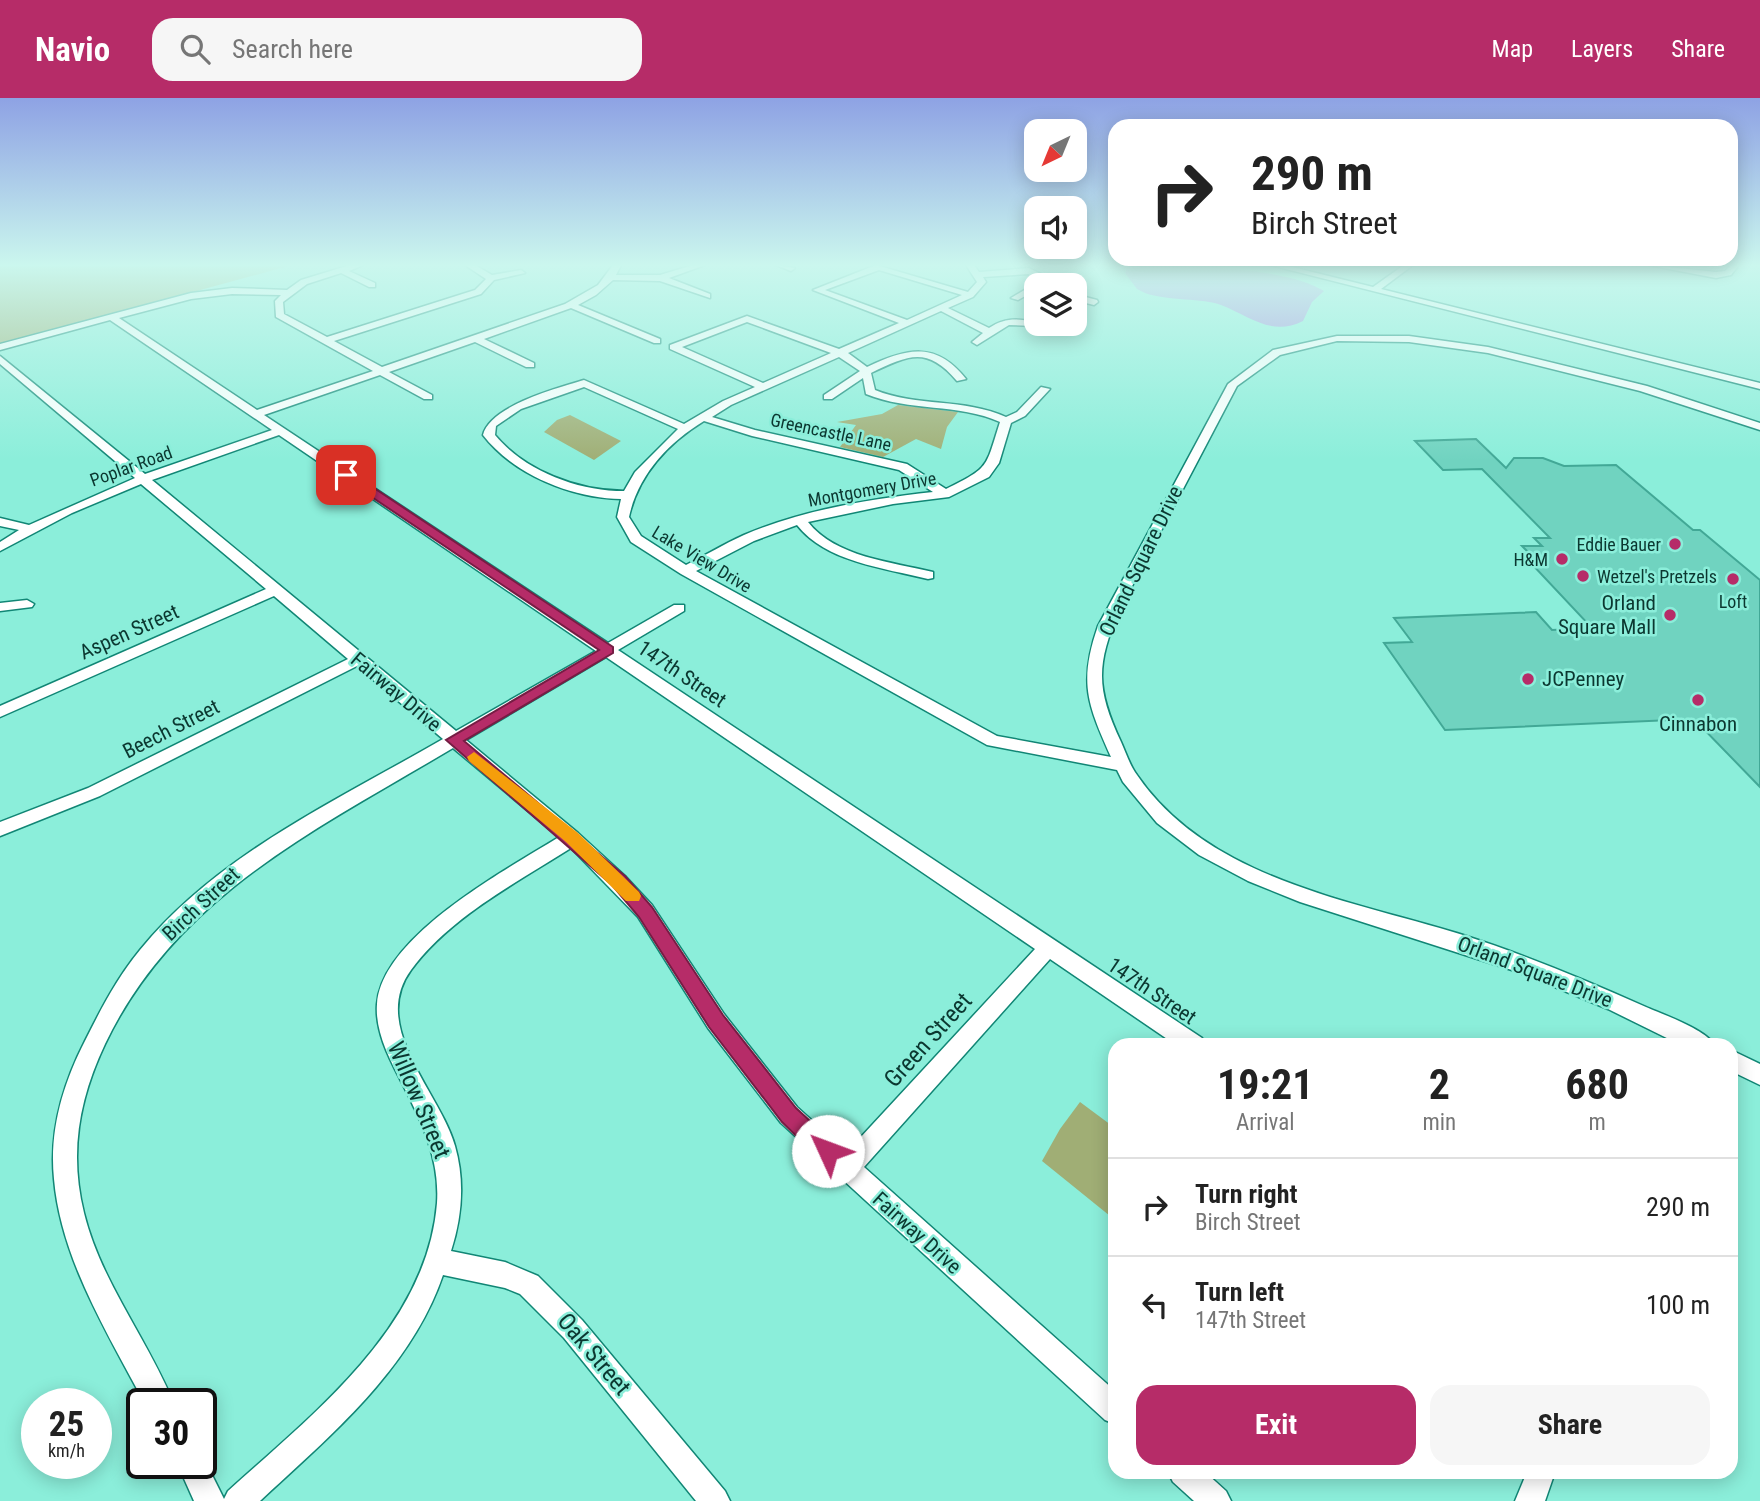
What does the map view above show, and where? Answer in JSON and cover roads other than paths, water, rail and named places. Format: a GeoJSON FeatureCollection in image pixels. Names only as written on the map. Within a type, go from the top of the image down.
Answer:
{"type":"FeatureCollection","features":[{"type":"Feature","properties":{"kind":"street"},"geometry":{"type":"LineString","coordinates":[[0,347],[61,330]]}},
{"type":"Feature","properties":{"kind":"street","name":"147th Street"},"geometry":{"type":"LineString","coordinates":[[131,330],[1184,1038]]}},
{"type":"Feature","properties":{"kind":"street"},"geometry":{"type":"LineString","coordinates":[[306,330],[428,397]]}},
{"type":"Feature","properties":{"kind":"street"},"geometry":{"type":"LineString","coordinates":[[325,341],[359,330]]}},
{"type":"Feature","properties":{"kind":"street"},"geometry":{"type":"LineString","coordinates":[[256,414],[500,330]]}},
{"type":"Feature","properties":{"kind":"street"},"geometry":{"type":"LineString","coordinates":[[632,330],[657,341]]}},
{"type":"Feature","properties":{"kind":"street"},"geometry":{"type":"LineString","coordinates":[[712,330],[674,346],[674,349],[764,387]]}},
{"type":"Feature","properties":{"kind":"street"},"geometry":{"type":"LineString","coordinates":[[780,330],[856,360],[867,371]]}},
{"type":"Feature","properties":{"kind":"street"},"geometry":{"type":"LineString","coordinates":[[685,428],[584,383],[505,413],[491,425],[489,435],[497,447],[563,485],[591,493],[628,495],[649,462],[685,428],[702,417],[891,330]]}},
{"type":"Feature","properties":{"kind":"street"},"geometry":{"type":"LineString","coordinates":[[977,342],[992,330]]}},
{"type":"Feature","properties":{"kind":"street"},"geometry":{"type":"LineString","coordinates":[[1537,330],[1760,386]]}},
{"type":"Feature","properties":{"kind":"street","name":"Orland Square Drive"},"geometry":{"type":"LineString","coordinates":[[1688,1038],[1578,986],[1464,944],[1297,895],[1258,879],[1188,837],[1161,816],[1121,765],[1092,678],[1102,636],[1122,588],[1234,384],[1249,370],[1275,354],[1303,345],[1356,338],[1406,338],[1468,346],[1602,377],[1760,427]]}},
{"type":"Feature","properties":{"kind":"street"},"geometry":{"type":"LineString","coordinates":[[476,339],[530,365]]}},
{"type":"Feature","properties":{"kind":"street","name":"Fairway Drive"},"geometry":{"type":"LineString","coordinates":[[0,359],[572,838],[618,881],[645,912],[716,1021],[789,1115],[1108,1404]]}},
{"type":"Feature","properties":{"kind":"street"},"geometry":{"type":"LineString","coordinates":[[961,379],[950,368],[894,362],[867,371],[828,397],[859,393],[888,401],[974,408],[992,412],[1006,421],[1021,414],[1045,389]]}},
{"type":"Feature","properties":{"kind":"street"},"geometry":{"type":"LineString","coordinates":[[859,393],[867,371]]}},
{"type":"Feature","properties":{"kind":"street","name":"Greencastle Lane"},"geometry":{"type":"LineString","coordinates":[[702,417],[752,433],[903,467],[946,494]]}},
{"type":"Feature","properties":{"kind":"street","name":"Montgomery Drive"},"geometry":{"type":"LineString","coordinates":[[686,571],[728,548],[800,520],[893,500],[946,494],[985,474],[993,463],[1006,421]]}},
{"type":"Feature","properties":{"kind":"street","name":"Poplar Road"},"geometry":{"type":"LineString","coordinates":[[0,547],[78,504],[281,431]]}},
{"type":"Feature","properties":{"kind":"street","name":"Lake View Drive"},"geometry":{"type":"LineString","coordinates":[[628,495],[623,517],[629,532],[645,547],[993,741],[1121,765]]}},
{"type":"Feature","properties":{"kind":"street"},"geometry":{"type":"LineString","coordinates":[[800,520],[814,538],[847,554],[928,575]]}},
{"type":"Feature","properties":{"kind":"street"},"geometry":{"type":"LineString","coordinates":[[0,522],[29,529]]}},
{"type":"Feature","properties":{"kind":"street","name":"Aspen Street"},"geometry":{"type":"LineString","coordinates":[[0,712],[276,590]]}},
{"type":"Feature","properties":{"kind":"street"},"geometry":{"type":"LineString","coordinates":[[0,607],[27,604]]}},
{"type":"Feature","properties":{"kind":"street","name":"Birch Street"},"geometry":{"type":"LineString","coordinates":[[152,1388],[89,1268],[67,1188],[64,1147],[68,1114],[92,1046],[109,1012],[140,966],[172,928],[218,885],[268,848],[679,608]]}},
{"type":"Feature","properties":{"kind":"street","name":"Beech Street"},"geometry":{"type":"LineString","coordinates":[[0,829],[94,792],[358,660]]}},
{"type":"Feature","properties":{"kind":"street","name":"Willow Street"},"geometry":{"type":"LineString","coordinates":[[238,1501],[354,1393],[383,1360],[404,1332],[437,1261],[447,1223],[448,1168],[443,1143],[388,1023],[389,990],[398,970],[424,939],[572,838]]}},
{"type":"Feature","properties":{"kind":"street","name":"Green Street"},"geometry":{"type":"LineString","coordinates":[[847,1169],[1049,947]]}},
{"type":"Feature","properties":{"kind":"street"},"geometry":{"type":"LineString","coordinates":[[1738,1064],[1760,1075]]}},
{"type":"Feature","properties":{"kind":"street","name":"Oak Street"},"geometry":{"type":"LineString","coordinates":[[437,1261],[505,1275],[529,1285],[540,1294],[573,1329],[715,1501]]}},
{"type":"Feature","properties":{"kind":"street"},"geometry":{"type":"LineString","coordinates":[[199,1479],[210,1501]]}},
{"type":"Feature","properties":{"kind":"street"},"geometry":{"type":"LineString","coordinates":[[1191,1479],[1216,1501]]}},
{"type":"Feature","properties":{"kind":"street"},"geometry":{"type":"LineString","coordinates":[[1530,1501],[1538,1479]]}},
{"type":"Feature","properties":{"kind":"place","name":"Eddie Bauer"},"geometry":{"type":"Point","coordinates":[1675,544]}},
{"type":"Feature","properties":{"kind":"place","name":"H&M"},"geometry":{"type":"Point","coordinates":[1562,559]}},
{"type":"Feature","properties":{"kind":"place","name":"Wetzel's Pretzels"},"geometry":{"type":"Point","coordinates":[1583,576]}},
{"type":"Feature","properties":{"kind":"place","name":"Loft"},"geometry":{"type":"Point","coordinates":[1733,579]}},
{"type":"Feature","properties":{"kind":"place","name":"Orland Square Mall"},"geometry":{"type":"Point","coordinates":[1670,615]}},
{"type":"Feature","properties":{"kind":"place","name":"JCPenney"},"geometry":{"type":"Point","coordinates":[1528,679]}},
{"type":"Feature","properties":{"kind":"place","name":"Cinnabon"},"geometry":{"type":"Point","coordinates":[1698,700]}}]}
